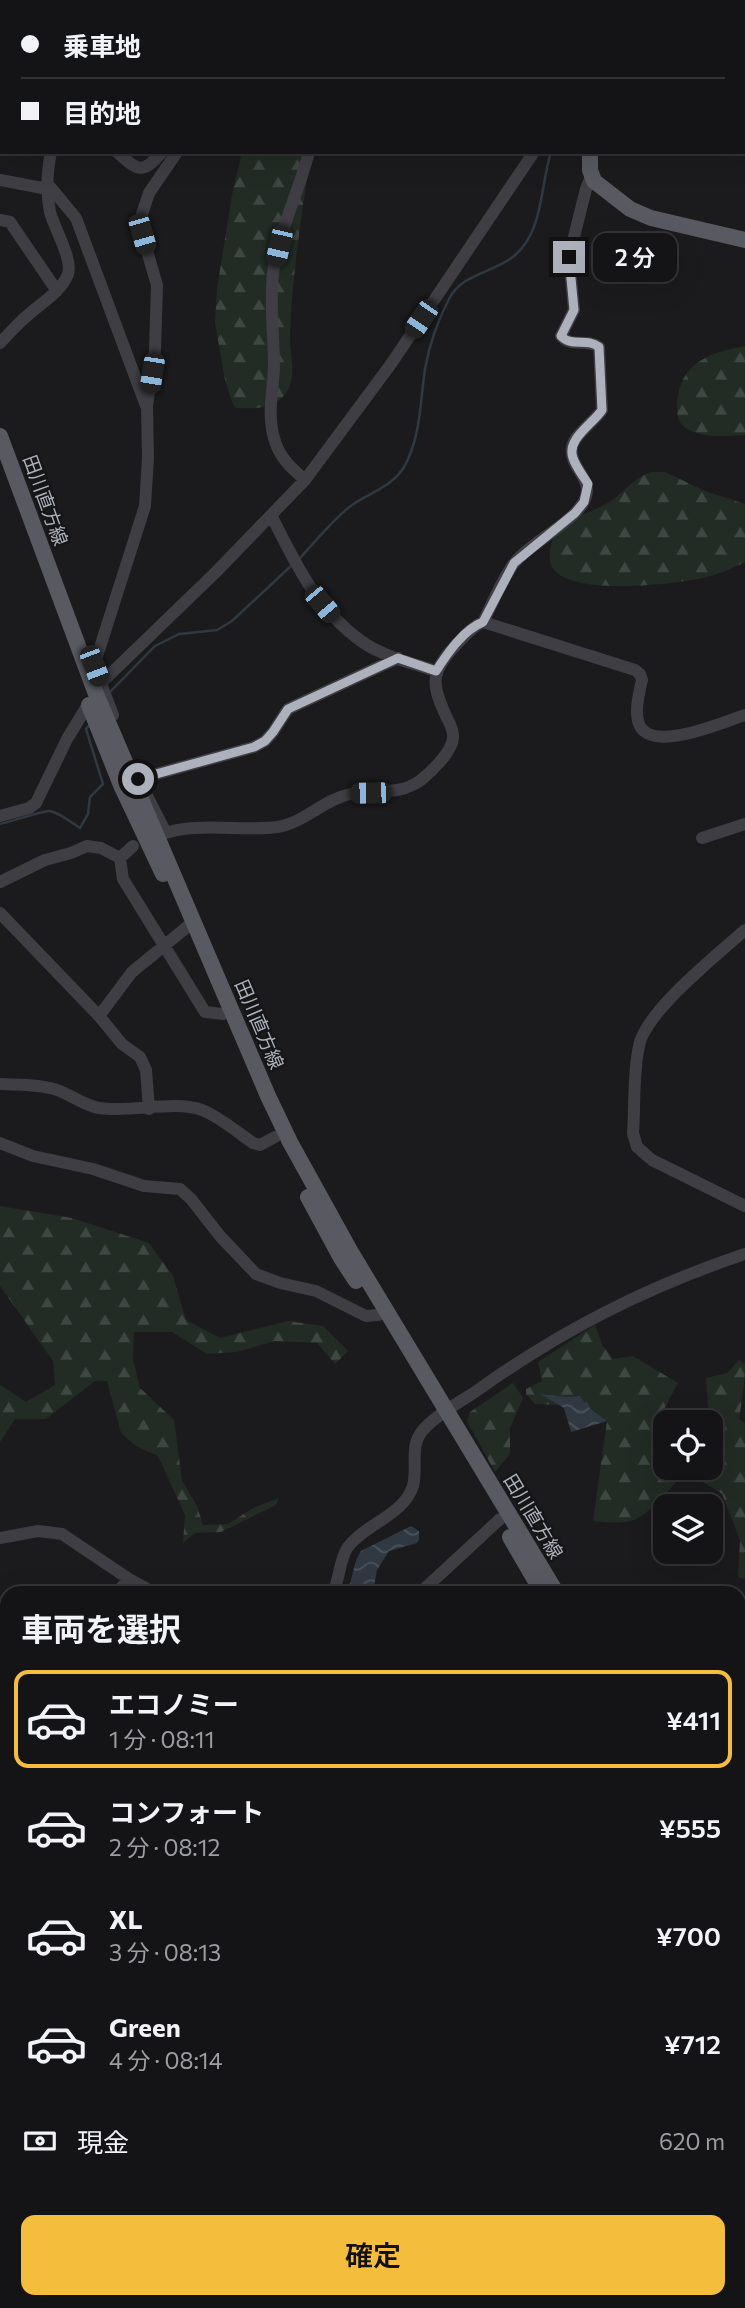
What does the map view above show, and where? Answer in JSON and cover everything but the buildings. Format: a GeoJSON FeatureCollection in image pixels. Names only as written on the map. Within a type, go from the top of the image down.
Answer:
{"type":"FeatureCollection","features":[{"type":"Feature","properties":{"kind":"main road"},"geometry":{"type":"LineString","coordinates":[[590,154],[594,181],[630,209],[651,218],[745,240]]}},
{"type":"Feature","properties":{"kind":"main road","name":"田川直方線"},"geometry":{"type":"LineString","coordinates":[[0,436],[96,694],[268,1096],[290,1142],[539,1586]]}},
{"type":"Feature","properties":{"kind":"main road","name":"田川直方線"},"geometry":{"type":"LineString","coordinates":[[0,466],[121,785],[187,927],[275,1137],[341,1258],[552,1586]]}},
{"type":"Feature","properties":{"kind":"street"},"geometry":{"type":"LineString","coordinates":[[0,343],[57,291],[67,275],[69,265],[55,230],[47,186],[51,154]]}},
{"type":"Feature","properties":{"kind":"street"},"geometry":{"type":"LineString","coordinates":[[119,154],[134,168],[144,169],[160,154]]}},
{"type":"Feature","properties":{"kind":"street"},"geometry":{"type":"LineString","coordinates":[[176,154],[149,193],[142,214],[142,234],[157,285],[155,350],[147,406],[145,506],[94,666],[138,779],[163,834],[201,829],[276,827],[295,823],[328,803],[350,794],[391,793],[408,788],[423,778],[449,750],[453,730],[439,701],[436,671],[453,648],[476,625],[483,622],[514,563],[575,513],[587,494],[588,484],[573,458],[571,449],[574,441],[602,410],[599,347],[594,342],[570,342],[561,336],[574,310],[569,257],[592,174]]}},
{"type":"Feature","properties":{"kind":"street"},"geometry":{"type":"LineString","coordinates":[[305,480],[282,460],[269,418],[274,371],[274,267],[284,224],[301,183],[308,154]]}},
{"type":"Feature","properties":{"kind":"street"},"geometry":{"type":"LineString","coordinates":[[101,684],[216,572],[305,480],[391,364],[533,154]]}},
{"type":"Feature","properties":{"kind":"street"},"geometry":{"type":"LineString","coordinates":[[0,180],[47,186],[76,218],[147,406]]}},
{"type":"Feature","properties":{"kind":"street"},"geometry":{"type":"LineString","coordinates":[[0,220],[10,222],[57,291]]}},
{"type":"Feature","properties":{"kind":"street"},"geometry":{"type":"LineString","coordinates":[[271,515],[311,590],[333,617],[362,642],[436,671]]}},
{"type":"Feature","properties":{"kind":"street"},"geometry":{"type":"LineString","coordinates":[[483,622],[635,670],[642,680],[637,713],[640,727],[647,734],[658,738],[676,736],[745,715]]}},
{"type":"Feature","properties":{"kind":"street"},"geometry":{"type":"LineString","coordinates":[[138,779],[254,747],[265,741],[288,709],[398,658]]}},
{"type":"Feature","properties":{"kind":"street"},"geometry":{"type":"LineString","coordinates":[[0,816],[29,808],[36,803],[67,739],[89,703]]}},
{"type":"Feature","properties":{"kind":"street"},"geometry":{"type":"LineString","coordinates":[[702,838],[745,824]]}},
{"type":"Feature","properties":{"kind":"street"},"geometry":{"type":"LineString","coordinates":[[0,882],[45,860],[87,846],[102,848],[120,858]]}},
{"type":"Feature","properties":{"kind":"street"},"geometry":{"type":"LineString","coordinates":[[120,858],[133,846]]}},
{"type":"Feature","properties":{"kind":"street"},"geometry":{"type":"LineString","coordinates":[[120,858],[123,879],[205,1012],[223,1014]]}},
{"type":"Feature","properties":{"kind":"street"},"geometry":{"type":"LineString","coordinates":[[0,913],[99,1016],[122,1044],[140,1056],[146,1070],[149,1109]]}},
{"type":"Feature","properties":{"kind":"street"},"geometry":{"type":"LineString","coordinates":[[99,1016],[132,972],[187,927]]}},
{"type":"Feature","properties":{"kind":"street"},"geometry":{"type":"LineString","coordinates":[[745,930],[676,992],[645,1029],[639,1045],[633,1133],[637,1147],[652,1160],[745,1206]]}},
{"type":"Feature","properties":{"kind":"street"},"geometry":{"type":"LineString","coordinates":[[0,1084],[55,1089],[86,1105],[118,1110],[194,1108],[205,1111],[253,1143],[260,1144],[275,1137]]}},
{"type":"Feature","properties":{"kind":"street"},"geometry":{"type":"LineString","coordinates":[[0,1143],[33,1156],[93,1169],[144,1186],[180,1189],[256,1274],[280,1283],[316,1291],[366,1316],[379,1315]]}},
{"type":"Feature","properties":{"kind":"street"},"geometry":{"type":"LineString","coordinates":[[336,1586],[346,1549],[364,1532],[403,1504],[408,1496],[415,1471],[415,1443],[424,1428],[564,1333],[611,1308],[676,1278],[743,1255],[745,1269]]}},
{"type":"Feature","properties":{"kind":"street"},"geometry":{"type":"LineString","coordinates":[[427,1586],[500,1519]]}},
{"type":"Feature","properties":{"kind":"street"},"geometry":{"type":"LineString","coordinates":[[0,1538],[38,1531],[62,1534],[141,1586]]}},
{"type":"Feature","properties":{"kind":"street"},"geometry":{"type":"LineString","coordinates":[[122,1586],[128,1579]]}},
{"type":"Feature","properties":{"kind":"green space"},"geometry":{"type":"Polygon","coordinates":[[[242,154],[311,154],[293,289],[290,335],[292,380],[281,398],[263,407],[236,408],[233,404],[225,380],[215,323],[217,289],[242,154]]]}},
{"type":"Feature","properties":{"kind":"green space"},"geometry":{"type":"Polygon","coordinates":[[[745,346],[745,435],[707,435],[693,432],[683,426],[677,414],[677,404],[679,390],[690,369],[708,356],[745,346]]]}},
{"type":"Feature","properties":{"kind":"green space"},"geometry":{"type":"Polygon","coordinates":[[[651,472],[665,472],[705,491],[745,504],[745,562],[711,576],[649,585],[596,585],[574,581],[557,573],[550,556],[558,531],[571,521],[610,501],[638,478],[651,472]]]}},
{"type":"Feature","properties":{"kind":"green space"},"geometry":{"type":"Polygon","coordinates":[[[0,1206],[72,1218],[149,1243],[173,1276],[186,1320],[220,1338],[288,1321],[323,1326],[348,1351],[335,1364],[317,1343],[275,1341],[237,1352],[207,1354],[172,1332],[134,1332],[133,1359],[140,1388],[174,1420],[182,1480],[197,1506],[203,1525],[228,1524],[253,1508],[279,1498],[276,1505],[221,1532],[195,1533],[183,1543],[185,1515],[158,1456],[136,1446],[121,1433],[107,1381],[95,1381],[46,1419],[15,1419],[0,1442],[0,1385],[26,1402],[55,1385],[53,1361],[0,1286],[0,1206]]]}},
{"type":"Feature","properties":{"kind":"green space"},"geometry":{"type":"Polygon","coordinates":[[[595,1325],[602,1344],[613,1359],[633,1356],[678,1383],[664,1410],[653,1410],[653,1480],[678,1480],[665,1494],[653,1494],[653,1506],[644,1514],[622,1522],[593,1521],[607,1421],[588,1407],[580,1396],[542,1394],[559,1405],[535,1404],[526,1394],[526,1389],[542,1381],[538,1362],[595,1325]]]}},
{"type":"Feature","properties":{"kind":"green space"},"geometry":{"type":"Polygon","coordinates":[[[739,1360],[745,1364],[739,1419],[745,1423],[745,1579],[738,1577],[740,1540],[722,1494],[700,1480],[723,1480],[723,1410],[708,1410],[706,1378],[727,1373],[739,1360]]]}},
{"type":"Feature","properties":{"kind":"green space"},"geometry":{"type":"Polygon","coordinates":[[[513,1383],[523,1398],[510,1428],[510,1454],[495,1472],[467,1421],[470,1412],[513,1383]]]}},
{"type":"Feature","properties":{"kind":"water"},"geometry":{"type":"Polygon","coordinates":[[[540,1394],[580,1396],[588,1407],[607,1421],[571,1432],[564,1408],[540,1394]]]}},
{"type":"Feature","properties":{"kind":"water"},"geometry":{"type":"Polygon","coordinates":[[[411,1526],[419,1531],[417,1543],[389,1551],[377,1570],[374,1586],[349,1586],[361,1551],[411,1526]]]}},
{"type":"Feature","properties":{"kind":"waterway"},"geometry":{"type":"LineString","coordinates":[[300,558],[345,511],[387,484],[404,467],[417,432],[429,352],[445,307],[462,284],[506,262],[524,246],[536,221],[550,154]]}},
{"type":"Feature","properties":{"kind":"waterway"},"geometry":{"type":"LineString","coordinates":[[109,693],[155,646],[179,634],[217,630],[232,621],[292,565]]}},
{"type":"Feature","properties":{"kind":"waterway"},"geometry":{"type":"LineString","coordinates":[[0,824],[50,811],[80,828],[88,814],[90,797],[103,784],[86,729],[91,723]]}},
{"type":"Feature","properties":{"kind":"route"},"geometry":{"type":"LineString","coordinates":[[138,779],[254,747],[265,741],[288,709],[398,658],[436,671],[446,656],[476,625],[483,622],[514,563],[575,513],[584,502],[588,484],[573,458],[571,449],[574,441],[602,410],[599,347],[594,342],[570,342],[561,336],[574,310],[569,257]]}}]}
